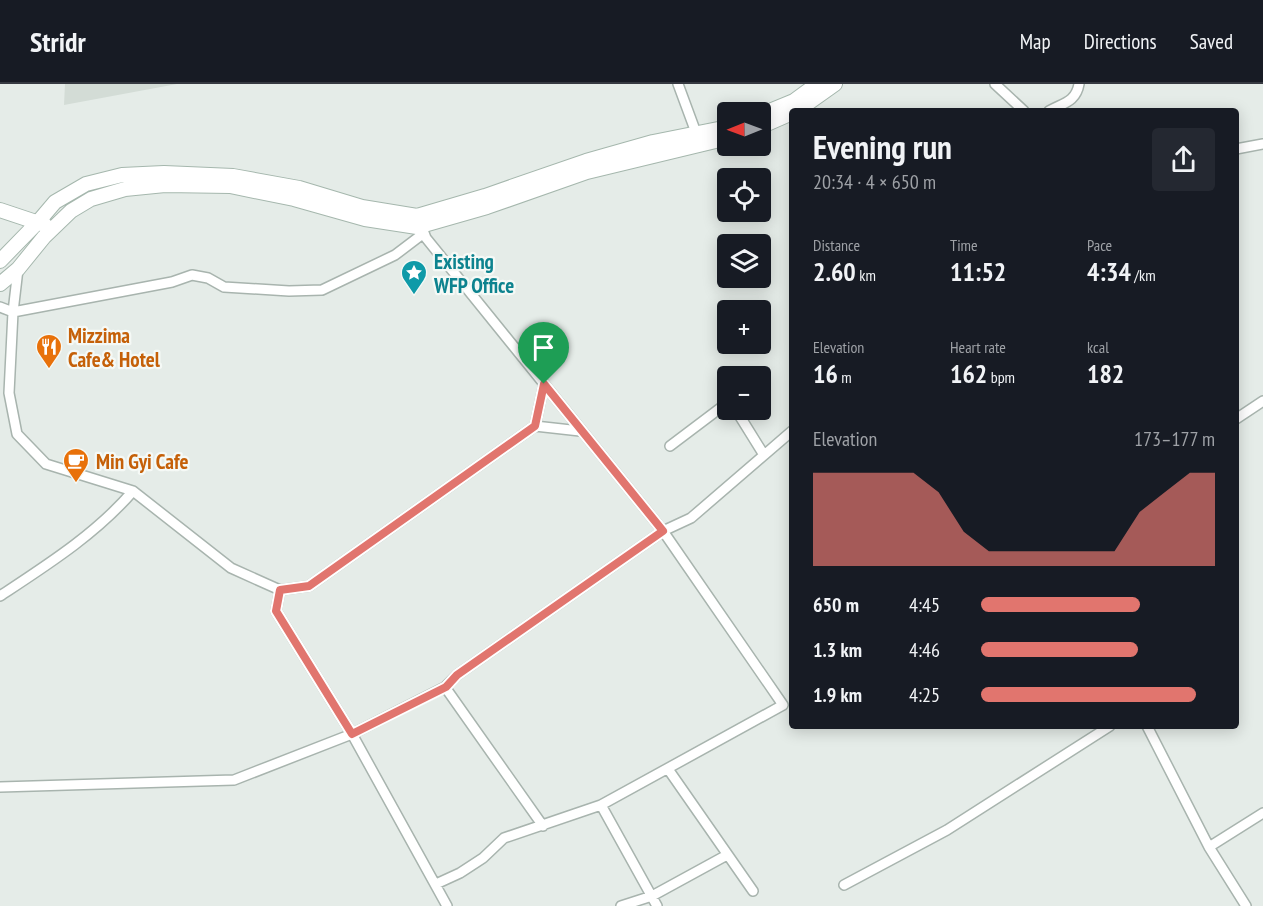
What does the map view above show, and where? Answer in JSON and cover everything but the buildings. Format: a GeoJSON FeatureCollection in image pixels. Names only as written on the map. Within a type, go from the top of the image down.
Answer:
{"type":"FeatureCollection","features":[{"type":"Feature","properties":{"kind":"main road"},"geometry":{"type":"LineString","coordinates":[[771,110],[794,101],[817,84]]}},
{"type":"Feature","properties":{"kind":"main road"},"geometry":{"type":"LineString","coordinates":[[800,108],[835,84]]}},
{"type":"Feature","properties":{"kind":"main road"},"geometry":{"type":"LineString","coordinates":[[771,122],[789,114]]}},
{"type":"Feature","properties":{"kind":"main road"},"geometry":{"type":"LineString","coordinates":[[0,284],[18,269],[53,228],[71,211],[91,199],[125,189],[165,185],[230,186],[294,199],[365,219],[417,227],[487,207],[587,172],[717,131]]}},
{"type":"Feature","properties":{"kind":"main road"},"geometry":{"type":"LineString","coordinates":[[698,139],[717,138]]}},
{"type":"Feature","properties":{"kind":"main road"},"geometry":{"type":"LineString","coordinates":[[0,261],[55,202],[86,184],[122,175],[164,173],[233,176],[299,188],[421,225]]}},
{"type":"Feature","properties":{"kind":"main road"},"geometry":{"type":"LineString","coordinates":[[0,210],[53,228]]}},
{"type":"Feature","properties":{"kind":"street"},"geometry":{"type":"LineString","coordinates":[[678,84],[698,139]]}},
{"type":"Feature","properties":{"kind":"street"},"geometry":{"type":"LineString","coordinates":[[995,84],[1021,108]]}},
{"type":"Feature","properties":{"kind":"street"},"geometry":{"type":"LineString","coordinates":[[1055,108],[1077,94],[1079,84]]}},
{"type":"Feature","properties":{"kind":"street"},"geometry":{"type":"LineString","coordinates":[[1239,148],[1263,144]]}},
{"type":"Feature","properties":{"kind":"street"},"geometry":{"type":"LineString","coordinates":[[0,307],[13,312],[172,282],[192,274],[208,278],[224,287],[289,291],[322,290],[395,255],[421,225],[580,431],[663,531],[783,705],[601,805],[504,838],[483,858],[460,873],[436,884]]}},
{"type":"Feature","properties":{"kind":"street"},"geometry":{"type":"LineString","coordinates":[[18,269],[13,312],[9,393],[17,434],[46,464],[133,491],[231,568],[280,590],[309,586],[535,426],[580,431]]}},
{"type":"Feature","properties":{"kind":"street"},"geometry":{"type":"LineString","coordinates":[[535,426],[544,384]]}},
{"type":"Feature","properties":{"kind":"street"},"geometry":{"type":"LineString","coordinates":[[1239,417],[1263,401]]}},
{"type":"Feature","properties":{"kind":"street"},"geometry":{"type":"LineString","coordinates":[[670,446],[717,411]]}},
{"type":"Feature","properties":{"kind":"street"},"geometry":{"type":"LineString","coordinates":[[742,420],[764,455]]}},
{"type":"Feature","properties":{"kind":"street"},"geometry":{"type":"LineString","coordinates":[[0,787],[234,780],[352,734],[446,687],[457,675],[663,531],[691,518],[789,434]]}},
{"type":"Feature","properties":{"kind":"street"},"geometry":{"type":"LineString","coordinates":[[0,596],[47,565],[114,513],[133,491]]}},
{"type":"Feature","properties":{"kind":"street"},"geometry":{"type":"LineString","coordinates":[[280,590],[276,611],[352,734],[447,906]]}},
{"type":"Feature","properties":{"kind":"street"},"geometry":{"type":"LineString","coordinates":[[446,687],[543,826]]}},
{"type":"Feature","properties":{"kind":"street"},"geometry":{"type":"LineString","coordinates":[[844,885],[947,830],[1105,729]]}},
{"type":"Feature","properties":{"kind":"street"},"geometry":{"type":"LineString","coordinates":[[1149,729],[1209,847],[1246,906]]}},
{"type":"Feature","properties":{"kind":"street"},"geometry":{"type":"LineString","coordinates":[[668,769],[753,891]]}},
{"type":"Feature","properties":{"kind":"street"},"geometry":{"type":"LineString","coordinates":[[601,805],[657,906]]}},
{"type":"Feature","properties":{"kind":"street"},"geometry":{"type":"LineString","coordinates":[[1209,847],[1263,813]]}},
{"type":"Feature","properties":{"kind":"street"},"geometry":{"type":"LineString","coordinates":[[621,906],[652,896],[727,855]]}},
{"type":"Feature","properties":{"kind":"shaded area"},"geometry":{"type":"Polygon","coordinates":[[[65,84],[177,84],[64,105],[65,84]]]}},
{"type":"Feature","properties":{"kind":"place","name":"Existing WFP Office"},"geometry":{"type":"Point","coordinates":[414,296]}},
{"type":"Feature","properties":{"kind":"place","name":"Mizzima Cafe& Hotel"},"geometry":{"type":"Point","coordinates":[49,370]}},
{"type":"Feature","properties":{"kind":"place","name":"Min Gyi Cafe"},"geometry":{"type":"Point","coordinates":[76,484]}},
{"type":"Feature","properties":{"kind":"route"},"geometry":{"type":"LineString","coordinates":[[544,384],[663,531],[457,675],[446,687],[352,734],[276,611],[280,590],[309,586],[535,426],[544,384]]}}]}
